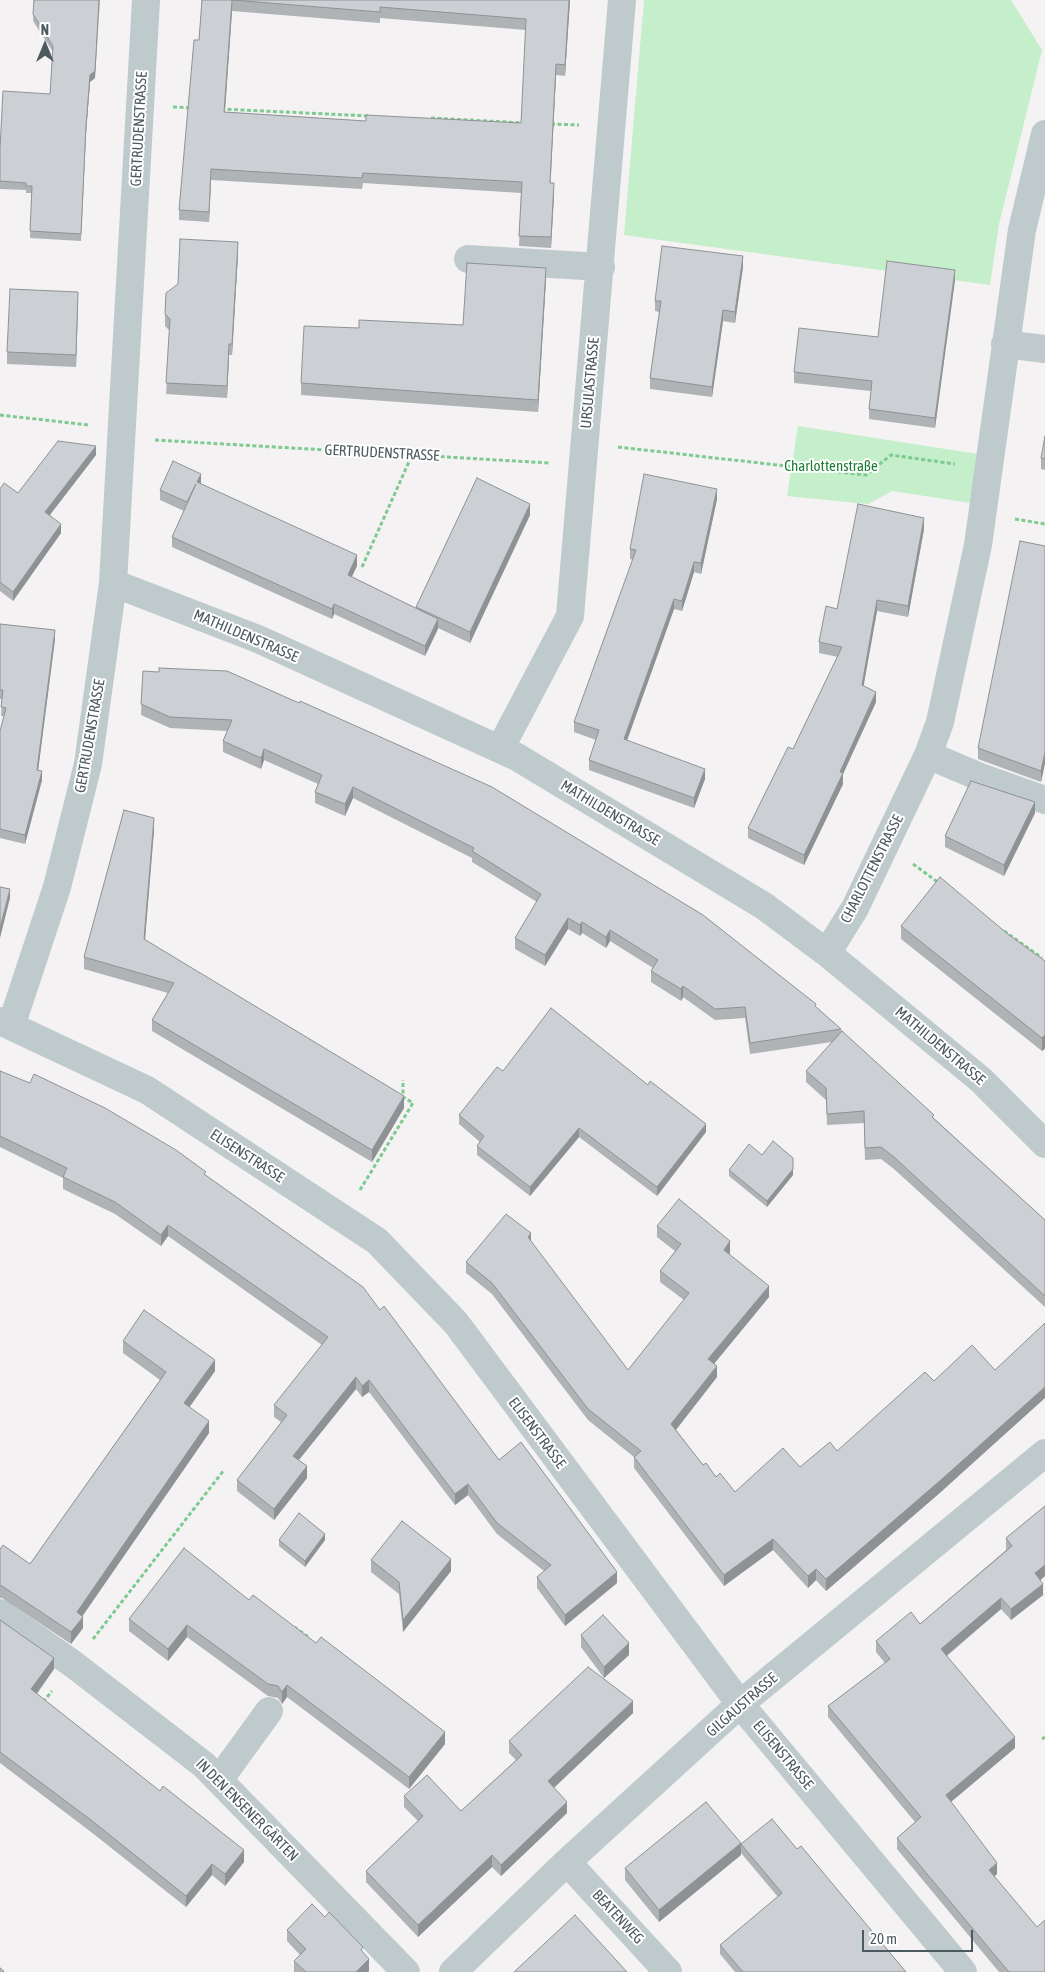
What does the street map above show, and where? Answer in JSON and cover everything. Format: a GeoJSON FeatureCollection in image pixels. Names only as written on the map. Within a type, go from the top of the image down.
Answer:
{"type":"FeatureCollection","features":[{"type":"Feature","properties":{"kind":"street","name":"GERTRUDENSTRASSE"},"geometry":{"type":"LineString","coordinates":[[6,1023],[57,887],[88,764],[113,583],[146,0]]}},
{"type":"Feature","properties":{"kind":"street","name":"URSULASTRASSE"},"geometry":{"type":"LineString","coordinates":[[500,749],[570,616],[601,267],[622,0]]}},
{"type":"Feature","properties":{"kind":"street","name":"CHARLOTTENSTRASSE"},"geometry":{"type":"LineString","coordinates":[[827,953],[855,908],[928,755],[940,722],[978,545],[1022,230],[1040,171],[1045,134]]}},
{"type":"Feature","properties":{"kind":"street"},"geometry":{"type":"LineString","coordinates":[[468,260],[601,267]]}},
{"type":"Feature","properties":{"kind":"street"},"geometry":{"type":"LineString","coordinates":[[1005,344],[1045,349]]}},
{"type":"Feature","properties":{"kind":"street","name":"MATHILDENSTRASSE"},"geometry":{"type":"LineString","coordinates":[[113,583],[258,639],[517,757],[764,906],[827,953],[980,1080],[1045,1144]]}},
{"type":"Feature","properties":{"kind":"street"},"geometry":{"type":"LineString","coordinates":[[928,755],[980,777],[1045,800]]}},
{"type":"Feature","properties":{"kind":"street","name":"ELISENSTRASSE"},"geometry":{"type":"LineString","coordinates":[[6,1023],[146,1090],[377,1241],[456,1324],[740,1704],[964,1972]]}},
{"type":"Feature","properties":{"kind":"street","name":"GILGAUSTRASSE"},"geometry":{"type":"LineString","coordinates":[[453,1972],[567,1862],[740,1704],[1045,1454]]}},
{"type":"Feature","properties":{"kind":"street","name":"IN DEN ENSENER GÄRTEN"},"geometry":{"type":"LineString","coordinates":[[0,1613],[73,1664],[204,1765],[406,1972]]}},
{"type":"Feature","properties":{"kind":"street"},"geometry":{"type":"LineString","coordinates":[[219,1780],[269,1711]]}},
{"type":"Feature","properties":{"kind":"street","name":"BEATENWEG"},"geometry":{"type":"LineString","coordinates":[[567,1862],[668,1972]]}},
{"type":"Feature","properties":{"kind":"path"},"geometry":{"type":"LineString","coordinates":[[141,105],[195,108]]}},
{"type":"Feature","properties":{"kind":"path"},"geometry":{"type":"LineString","coordinates":[[214,109],[374,116]]}},
{"type":"Feature","properties":{"kind":"path"},"geometry":{"type":"LineString","coordinates":[[423,118],[533,123]]}},
{"type":"Feature","properties":{"kind":"path"},"geometry":{"type":"LineString","coordinates":[[543,123],[612,126]]}},
{"type":"Feature","properties":{"kind":"path"},"geometry":{"type":"LineString","coordinates":[[0,415],[122,433]]}},
{"type":"Feature","properties":{"kind":"path","name":"GERTRUDENSTRASSE"},"geometry":{"type":"LineString","coordinates":[[122,433],[412,455],[584,454],[866,475],[891,455],[988,468]]}},
{"type":"Feature","properties":{"kind":"path"},"geometry":{"type":"LineString","coordinates":[[362,567],[412,455]]}},
{"type":"Feature","properties":{"kind":"path"},"geometry":{"type":"LineString","coordinates":[[886,844],[940,884]]}},
{"type":"Feature","properties":{"kind":"path"},"geometry":{"type":"LineString","coordinates":[[1003,930],[1042,958]]}},
{"type":"Feature","properties":{"kind":"path"},"geometry":{"type":"LineString","coordinates":[[343,1219],[412,1103],[403,1097],[403,1080]]}},
{"type":"Feature","properties":{"kind":"path"},"geometry":{"type":"LineString","coordinates":[[43,1703],[224,1470]]}},
{"type":"Feature","properties":{"kind":"path"},"geometry":{"type":"LineString","coordinates":[[288,1622],[310,1638]]}},
{"type":"Feature","properties":{"kind":"green space"},"geometry":{"type":"Polygon","coordinates":[[[644,0],[1011,0],[1042,50],[999,224],[990,285],[624,235],[644,0]]]}},
{"type":"Feature","properties":{"kind":"green space","name":"Charlottenstraße"},"geometry":{"type":"Polygon","coordinates":[[[798,426],[978,454],[971,503],[892,491],[868,504],[787,496],[798,426]]]}},
{"type":"Feature","properties":{"kind":"building"},"geometry":{"type":"Polygon","coordinates":[[[34,0],[99,0],[95,71],[90,75],[86,126],[81,234],[30,231],[32,186],[26,186],[26,183],[0,181],[3,91],[50,94],[53,46],[33,14],[34,0]]]}},
{"type":"Feature","properties":{"kind":"building"},"geometry":{"type":"Polygon","coordinates":[[[202,0],[232,0],[569,0],[565,65],[556,64],[550,183],[554,183],[551,237],[519,236],[522,182],[363,173],[362,178],[211,169],[209,212],[179,210],[194,40],[199,40],[202,0]],[[232,0],[224,112],[366,121],[366,115],[521,123],[526,19],[380,7],[380,12],[232,0]]]}},
{"type":"Feature","properties":{"kind":"building"},"geometry":{"type":"Polygon","coordinates":[[[180,239],[238,242],[232,344],[229,344],[227,386],[166,383],[170,319],[165,314],[166,293],[178,284],[180,239]]]}},
{"type":"Feature","properties":{"kind":"building"},"geometry":{"type":"Polygon","coordinates":[[[662,246],[743,256],[735,312],[723,310],[712,387],[650,378],[661,301],[655,301],[662,246]]]}},
{"type":"Feature","properties":{"kind":"building"},"geometry":{"type":"Polygon","coordinates":[[[887,261],[955,270],[935,418],[869,409],[872,381],[794,372],[799,328],[878,337],[887,261]]]}},
{"type":"Feature","properties":{"kind":"building"},"geometry":{"type":"Polygon","coordinates":[[[467,263],[546,268],[538,400],[301,383],[304,326],[359,328],[359,320],[463,325],[467,263]]]}},
{"type":"Feature","properties":{"kind":"building"},"geometry":{"type":"Polygon","coordinates":[[[10,289],[78,292],[76,355],[7,352],[10,289]]]}},
{"type":"Feature","properties":{"kind":"building"},"geometry":{"type":"Polygon","coordinates":[[[1045,436],[1045,459],[1041,458],[1045,436]]]}},
{"type":"Feature","properties":{"kind":"building"},"geometry":{"type":"Polygon","coordinates":[[[58,441],[96,446],[45,512],[61,524],[13,592],[0,582],[0,489],[4,483],[18,493],[58,441]]]}},
{"type":"Feature","properties":{"kind":"building"},"geometry":{"type":"Polygon","coordinates":[[[173,461],[201,474],[197,482],[357,555],[348,575],[438,619],[425,646],[334,604],[332,609],[172,537],[196,484],[187,502],[160,490],[173,461]]]}},
{"type":"Feature","properties":{"kind":"building"},"geometry":{"type":"Polygon","coordinates":[[[644,474],[717,489],[701,563],[694,562],[682,601],[674,599],[624,739],[705,769],[694,798],[589,760],[599,730],[574,722],[636,550],[630,549],[644,474]]]}},
{"type":"Feature","properties":{"kind":"building"},"geometry":{"type":"Polygon","coordinates":[[[477,478],[530,504],[470,632],[416,607],[477,478]]]}},
{"type":"Feature","properties":{"kind":"building"},"geometry":{"type":"Polygon","coordinates":[[[858,504],[924,518],[908,606],[877,600],[862,685],[876,692],[840,772],[843,773],[804,855],[748,828],[788,747],[793,749],[842,647],[819,642],[826,606],[837,609],[858,504]]]}},
{"type":"Feature","properties":{"kind":"building"},"geometry":{"type":"Polygon","coordinates":[[[1020,541],[1045,546],[1045,752],[1041,771],[978,748],[1020,541]]]}},
{"type":"Feature","properties":{"kind":"building"},"geometry":{"type":"Polygon","coordinates":[[[0,624],[55,630],[37,770],[42,771],[25,835],[0,829],[0,731],[6,708],[1,707],[3,690],[0,690],[0,624]]]}},
{"type":"Feature","properties":{"kind":"building"},"geometry":{"type":"Polygon","coordinates":[[[159,668],[227,671],[299,703],[300,701],[492,787],[703,915],[816,1004],[815,1006],[841,1029],[750,1043],[745,1007],[715,1009],[683,986],[681,989],[651,971],[658,960],[610,930],[606,937],[582,922],[580,925],[568,918],[545,955],[515,938],[541,894],[472,851],[474,848],[353,787],[345,804],[315,792],[322,775],[264,749],[261,758],[223,741],[232,720],[170,717],[141,704],[143,671],[159,672],[159,668]]]}},
{"type":"Feature","properties":{"kind":"building"},"geometry":{"type":"Polygon","coordinates":[[[971,781],[1035,802],[1004,865],[945,836],[971,781]]]}},
{"type":"Feature","properties":{"kind":"building"},"geometry":{"type":"Polygon","coordinates":[[[124,810],[154,818],[144,939],[404,1096],[372,1150],[152,1020],[174,983],[84,957],[124,810]]]}},
{"type":"Feature","properties":{"kind":"building"},"geometry":{"type":"Polygon","coordinates":[[[940,877],[1009,935],[1045,961],[1045,1035],[1042,1038],[901,926],[940,877]]]}},
{"type":"Feature","properties":{"kind":"building"},"geometry":{"type":"Polygon","coordinates":[[[0,887],[10,889],[0,928],[0,887]]]}},
{"type":"Feature","properties":{"kind":"building"},"geometry":{"type":"Polygon","coordinates":[[[551,1008],[648,1085],[650,1081],[706,1124],[657,1187],[579,1128],[530,1187],[477,1146],[484,1136],[459,1115],[497,1067],[503,1071],[551,1008]]]}},
{"type":"Feature","properties":{"kind":"building"},"geometry":{"type":"Polygon","coordinates":[[[842,1031],[934,1115],[932,1117],[1045,1220],[1045,1296],[894,1157],[881,1147],[865,1148],[864,1111],[827,1114],[826,1088],[806,1071],[842,1031]]]}},
{"type":"Feature","properties":{"kind":"building"},"geometry":{"type":"Polygon","coordinates":[[[0,1071],[30,1083],[34,1074],[105,1108],[176,1150],[206,1172],[204,1174],[363,1287],[380,1310],[384,1306],[499,1460],[521,1442],[617,1572],[565,1615],[537,1577],[551,1565],[497,1523],[468,1484],[455,1494],[369,1380],[362,1386],[356,1377],[293,1456],[307,1466],[274,1509],[237,1480],[287,1415],[274,1405],[328,1337],[168,1225],[161,1235],[115,1202],[63,1177],[67,1168],[0,1136],[0,1071]]]}},
{"type":"Feature","properties":{"kind":"building"},"geometry":{"type":"Polygon","coordinates":[[[773,1141],[793,1158],[793,1169],[767,1201],[729,1170],[749,1144],[762,1155],[773,1141]]]}},
{"type":"Feature","properties":{"kind":"building"},"geometry":{"type":"Polygon","coordinates":[[[679,1199],[730,1241],[724,1250],[769,1286],[708,1359],[717,1366],[671,1424],[703,1465],[706,1463],[716,1477],[720,1473],[735,1492],[783,1448],[800,1467],[830,1442],[837,1451],[925,1372],[934,1381],[972,1345],[995,1370],[1045,1323],[1045,1387],[826,1579],[816,1569],[808,1576],[773,1539],[724,1575],[634,1457],[641,1451],[588,1409],[492,1283],[466,1262],[506,1214],[531,1233],[528,1237],[628,1370],[689,1293],[660,1271],[681,1244],[657,1226],[679,1199]]]}},
{"type":"Feature","properties":{"kind":"building"},"geometry":{"type":"Polygon","coordinates":[[[144,1310],[215,1360],[184,1403],[209,1421],[77,1612],[83,1617],[71,1632],[0,1586],[0,1549],[3,1545],[30,1564],[166,1372],[123,1341],[144,1310]]]}},
{"type":"Feature","properties":{"kind":"building"},"geometry":{"type":"Polygon","coordinates":[[[1045,1506],[1045,1565],[1035,1573],[1043,1584],[1011,1609],[1001,1598],[941,1649],[1015,1737],[946,1795],[997,1863],[989,1870],[1037,1927],[1045,1920],[1045,1972],[1009,1972],[897,1838],[921,1817],[828,1706],[890,1659],[876,1641],[911,1612],[920,1624],[1012,1546],[1006,1538],[1045,1506]]]}},
{"type":"Feature","properties":{"kind":"building"},"geometry":{"type":"Polygon","coordinates":[[[299,1513],[325,1534],[305,1561],[279,1540],[299,1513]]]}},
{"type":"Feature","properties":{"kind":"building"},"geometry":{"type":"Polygon","coordinates":[[[402,1521],[451,1559],[403,1620],[399,1582],[371,1560],[402,1521]]]}},
{"type":"Feature","properties":{"kind":"building"},"geometry":{"type":"Polygon","coordinates":[[[184,1548],[249,1600],[253,1595],[316,1643],[321,1637],[445,1732],[409,1777],[287,1685],[282,1692],[278,1686],[268,1684],[187,1625],[168,1649],[129,1619],[184,1548]]]}},
{"type":"Feature","properties":{"kind":"building"},"geometry":{"type":"Polygon","coordinates":[[[603,1615],[629,1643],[604,1667],[581,1635],[603,1615]]]}},
{"type":"Feature","properties":{"kind":"building"},"geometry":{"type":"Polygon","coordinates":[[[0,1620],[54,1658],[31,1689],[160,1791],[163,1786],[244,1850],[225,1874],[212,1864],[186,1896],[91,1820],[0,1752],[0,1620]]]}},
{"type":"Feature","properties":{"kind":"building"},"geometry":{"type":"Polygon","coordinates":[[[588,1667],[633,1701],[548,1781],[567,1802],[501,1865],[492,1855],[418,1925],[366,1871],[423,1816],[404,1796],[427,1775],[461,1811],[522,1755],[509,1741],[588,1667]]]}},
{"type":"Feature","properties":{"kind":"building"},"geometry":{"type":"Polygon","coordinates":[[[706,1802],[741,1843],[659,1910],[625,1868],[706,1802]]]}},
{"type":"Feature","properties":{"kind":"building"},"geometry":{"type":"Polygon","coordinates":[[[772,1819],[797,1849],[801,1846],[906,1972],[743,1972],[720,1945],[782,1893],[741,1844],[772,1819]]]}},
{"type":"Feature","properties":{"kind":"building"},"geometry":{"type":"Polygon","coordinates":[[[312,1904],[325,1917],[329,1912],[363,1947],[361,1950],[369,1959],[356,1972],[306,1972],[294,1961],[306,1949],[287,1930],[312,1904]]]}},
{"type":"Feature","properties":{"kind":"building"},"geometry":{"type":"Polygon","coordinates":[[[575,1915],[627,1972],[514,1972],[575,1915]]]}}]}
